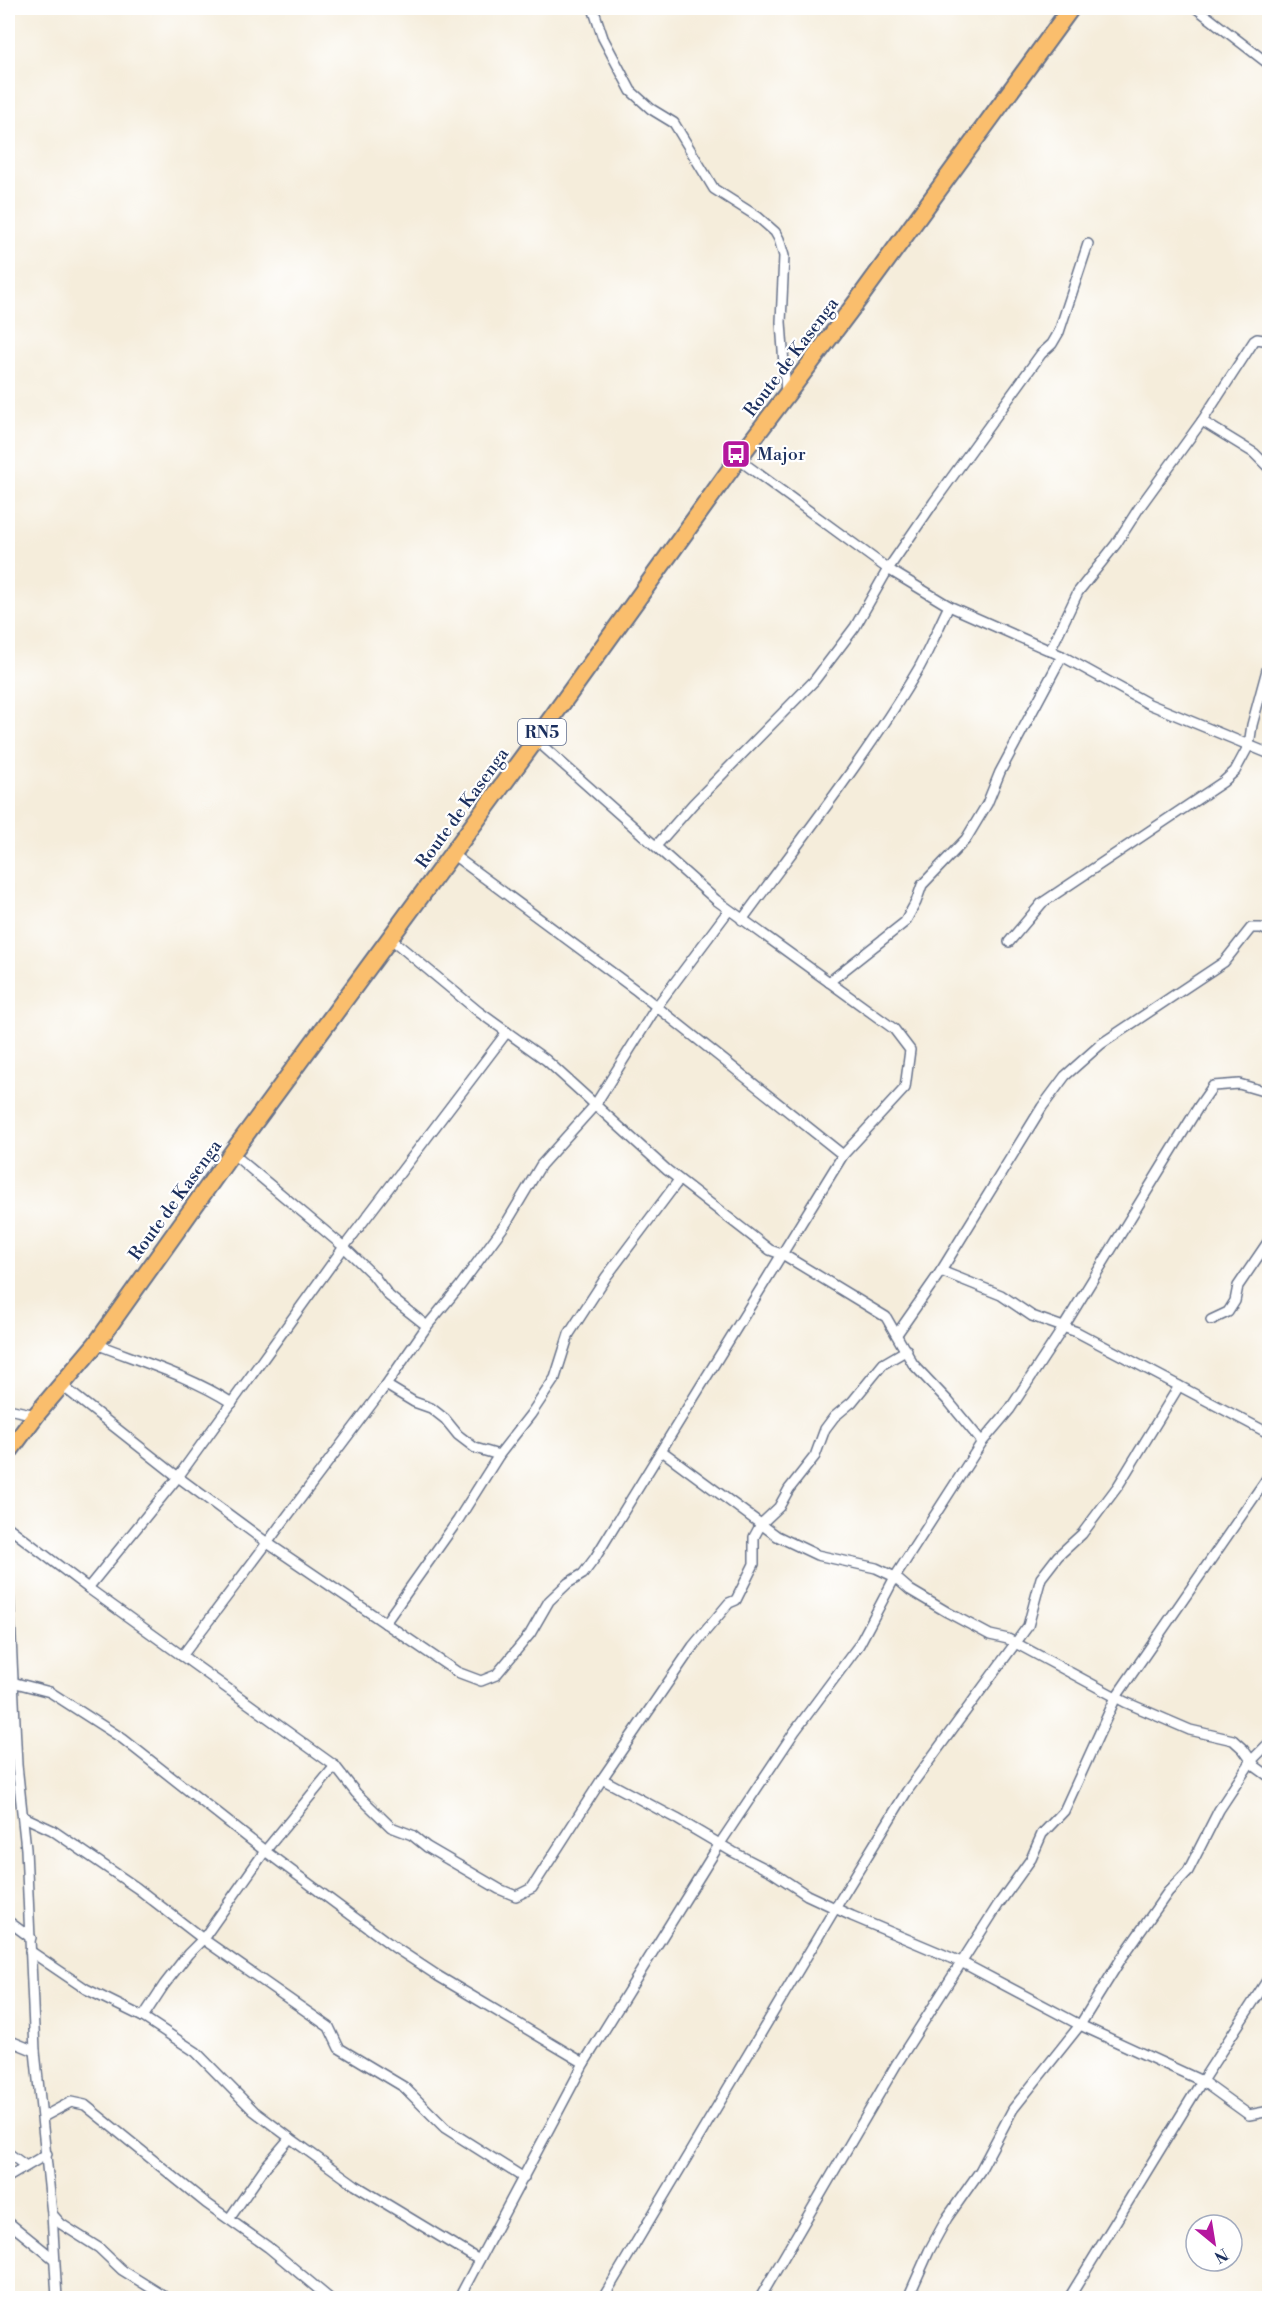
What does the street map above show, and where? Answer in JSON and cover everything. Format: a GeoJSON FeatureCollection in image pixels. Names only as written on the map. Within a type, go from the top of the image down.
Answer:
{"type":"FeatureCollection","features":[{"type":"Feature","properties":{"kind":"highway","name":"Route de Kasenga"},"geometry":{"type":"LineString","coordinates":[[8,1453],[60,1384],[96,1344],[232,1153],[536,740],[738,459],[1071,8]]}},
{"type":"Feature","properties":{"kind":"street"},"geometry":{"type":"LineString","coordinates":[[593,8],[603,38],[631,91],[651,109],[674,123],[714,189],[768,225],[775,232],[783,247],[785,272],[781,322],[786,396]]}},
{"type":"Feature","properties":{"kind":"street"},"geometry":{"type":"LineString","coordinates":[[1196,8],[1269,65]]}},
{"type":"Feature","properties":{"kind":"street"},"geometry":{"type":"LineString","coordinates":[[656,846],[693,804],[814,681],[855,627],[888,569],[1035,362],[1055,340],[1088,244]]}},
{"type":"Feature","properties":{"kind":"street"},"geometry":{"type":"LineString","coordinates":[[1050,651],[1078,592],[1116,544],[1202,421],[1254,341],[1257,339],[1269,341]]}},
{"type":"Feature","properties":{"kind":"street"},"geometry":{"type":"LineString","coordinates":[[1202,421],[1254,453],[1269,468]]}},
{"type":"Feature","properties":{"kind":"street"},"geometry":{"type":"LineString","coordinates":[[738,459],[888,569],[949,606],[1062,656],[1149,704],[1269,753]]}},
{"type":"Feature","properties":{"kind":"street"},"geometry":{"type":"LineString","coordinates":[[742,920],[888,717],[920,666],[949,606]]}},
{"type":"Feature","properties":{"kind":"street"},"geometry":{"type":"LineString","coordinates":[[829,982],[905,922],[922,885],[966,839],[987,804],[1000,772],[1062,656]]}},
{"type":"Feature","properties":{"kind":"street"},"geometry":{"type":"LineString","coordinates":[[1009,942],[1042,903],[1223,782],[1235,771],[1250,745],[1252,725],[1269,659]]}},
{"type":"Feature","properties":{"kind":"street"},"geometry":{"type":"LineString","coordinates":[[60,1384],[178,1478],[266,1542],[457,1672],[481,1682],[496,1675],[530,1634],[549,1601],[568,1583],[583,1574],[596,1558],[843,1155],[905,1088],[910,1050],[894,1029],[729,910],[536,740]]}},
{"type":"Feature","properties":{"kind":"street"},"geometry":{"type":"LineString","coordinates":[[452,854],[657,1006],[843,1155]]}},
{"type":"Feature","properties":{"kind":"street"},"geometry":{"type":"LineString","coordinates":[[182,1656],[507,1222],[542,1165],[595,1105],[657,1006],[729,910]]}},
{"type":"Feature","properties":{"kind":"street"},"geometry":{"type":"LineString","coordinates":[[897,1334],[941,1271],[1042,1107],[1065,1076],[1101,1044],[1224,963],[1251,928],[1261,928],[1269,932]]}},
{"type":"Feature","properties":{"kind":"street"},"geometry":{"type":"LineString","coordinates":[[390,938],[479,1012],[546,1060],[679,1180],[770,1250],[784,1254],[878,1312],[891,1323],[919,1370],[982,1442]]}},
{"type":"Feature","properties":{"kind":"street"},"geometry":{"type":"LineString","coordinates":[[88,1588],[178,1478],[344,1247],[507,1032]]}},
{"type":"Feature","properties":{"kind":"street"},"geometry":{"type":"LineString","coordinates":[[459,2298],[525,2178],[584,2063],[719,1845],[795,1731],[859,1645],[895,1577],[982,1442],[1010,1409],[1063,1328],[1213,1086],[1239,1084],[1268,1090]]}},
{"type":"Feature","properties":{"kind":"street"},"geometry":{"type":"LineString","coordinates":[[232,1153],[344,1247],[373,1275],[389,1296],[427,1326]]}},
{"type":"Feature","properties":{"kind":"street"},"geometry":{"type":"LineString","coordinates":[[385,1623],[458,1520],[499,1455],[555,1378],[569,1334],[606,1277],[679,1180]]}},
{"type":"Feature","properties":{"kind":"street"},"geometry":{"type":"LineString","coordinates":[[1211,1320],[1228,1312],[1235,1301],[1238,1286],[1269,1239]]}},
{"type":"Feature","properties":{"kind":"street"},"geometry":{"type":"LineString","coordinates":[[941,1271],[1001,1295],[1032,1316],[1077,1332],[1269,1434]]}},
{"type":"Feature","properties":{"kind":"street"},"geometry":{"type":"LineString","coordinates":[[96,1344],[176,1374],[212,1390],[232,1403]]}},
{"type":"Feature","properties":{"kind":"street"},"geometry":{"type":"LineString","coordinates":[[8,1527],[88,1588],[335,1766],[356,1793],[391,1827],[412,1835],[499,1889],[516,1896],[532,1888],[602,1779],[693,1646],[729,1603],[736,1600],[754,1564],[754,1537],[761,1524],[779,1507],[789,1489],[815,1456],[825,1429],[834,1417],[852,1402],[883,1364],[906,1350]]}},
{"type":"Feature","properties":{"kind":"street"},"geometry":{"type":"LineString","coordinates":[[386,1385],[414,1402],[431,1408],[445,1419],[458,1435],[475,1448],[499,1455]]}},
{"type":"Feature","properties":{"kind":"street"},"geometry":{"type":"LineString","coordinates":[[603,2298],[907,1791],[1028,1626],[1041,1578],[1058,1556],[1082,1534],[1118,1486],[1179,1386]]}},
{"type":"Feature","properties":{"kind":"street"},"geometry":{"type":"LineString","coordinates":[[8,1408],[36,1415]]}},
{"type":"Feature","properties":{"kind":"street"},"geometry":{"type":"LineString","coordinates":[[662,1451],[777,1536],[817,1555],[876,1568],[895,1577],[910,1590],[947,1612],[990,1635],[1008,1639],[1116,1697],[1190,1730],[1233,1740],[1269,1778]]}},
{"type":"Feature","properties":{"kind":"street"},"geometry":{"type":"LineString","coordinates":[[760,2298],[896,2065],[961,1962],[1031,1859],[1042,1834],[1064,1811],[1116,1697],[1269,1474]]}},
{"type":"Feature","properties":{"kind":"street"},"geometry":{"type":"LineString","coordinates":[[8,1574],[17,1765],[24,1817],[31,1938],[35,2051],[52,2214],[57,2298]]}},
{"type":"Feature","properties":{"kind":"street"},"geometry":{"type":"LineString","coordinates":[[12,1682],[50,1692],[123,1739],[265,1851],[384,1940],[438,1976],[584,2063]]}},
{"type":"Feature","properties":{"kind":"street"},"geometry":{"type":"LineString","coordinates":[[908,2298],[947,2218],[980,2171],[1014,2109],[1080,2025],[1121,1959],[1168,1892],[1188,1871],[1219,1810],[1252,1760],[1269,1742]]}},
{"type":"Feature","properties":{"kind":"street"},"geometry":{"type":"LineString","coordinates":[[143,2017],[164,1985],[203,1939],[265,1851],[335,1766]]}},
{"type":"Feature","properties":{"kind":"street"},"geometry":{"type":"LineString","coordinates":[[602,1779],[772,1872],[807,1894],[852,1916],[961,1962],[1080,2025],[1202,2081],[1249,2115],[1269,2111]]}},
{"type":"Feature","properties":{"kind":"street"},"geometry":{"type":"LineString","coordinates":[[24,1817],[52,1830],[137,1888],[203,1939],[329,2027],[339,2048],[404,2087],[446,2128],[525,2178]]}},
{"type":"Feature","properties":{"kind":"street"},"geometry":{"type":"LineString","coordinates":[[8,1921],[31,1938]]}},
{"type":"Feature","properties":{"kind":"street"},"geometry":{"type":"LineString","coordinates":[[30,1952],[86,1989],[143,2017],[196,2052],[254,2111],[290,2138],[355,2185],[479,2260]]}},
{"type":"Feature","properties":{"kind":"street"},"geometry":{"type":"LineString","coordinates":[[1069,2298],[1269,1976]]}},
{"type":"Feature","properties":{"kind":"street"},"geometry":{"type":"LineString","coordinates":[[8,2040],[35,2051]]}},
{"type":"Feature","properties":{"kind":"street"},"geometry":{"type":"LineString","coordinates":[[43,2117],[71,2102],[84,2105],[268,2247],[329,2298]]}},
{"type":"Feature","properties":{"kind":"street"},"geometry":{"type":"LineString","coordinates":[[229,2219],[266,2166],[290,2138]]}},
{"type":"Feature","properties":{"kind":"street"},"geometry":{"type":"LineString","coordinates":[[8,2153],[26,2166]]}},
{"type":"Feature","properties":{"kind":"street"},"geometry":{"type":"LineString","coordinates":[[8,2177],[46,2154]]}},
{"type":"Feature","properties":{"kind":"street"},"geometry":{"type":"LineString","coordinates":[[52,2214],[61,2224],[99,2248],[122,2270],[168,2298]]}},
{"type":"Feature","properties":{"kind":"street"},"geometry":{"type":"LineString","coordinates":[[8,2222],[54,2259]]}},
{"type":"Feature","properties":{"kind":"place","name":"Major"},"geometry":{"type":"Point","coordinates":[736,454]}}]}
